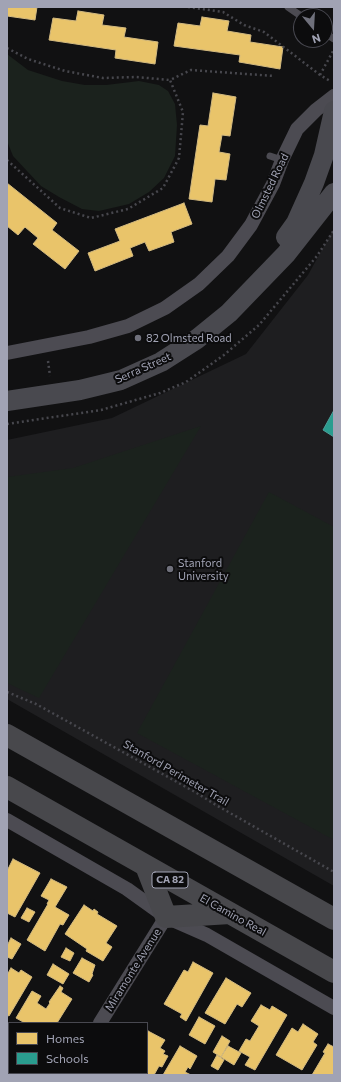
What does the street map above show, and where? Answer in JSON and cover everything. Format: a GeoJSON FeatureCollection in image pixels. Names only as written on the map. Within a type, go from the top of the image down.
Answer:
{"type":"FeatureCollection","features":[{"type":"Feature","properties":{"kind":"main road"},"geometry":{"type":"LineString","coordinates":[[7,735],[334,919]]}},
{"type":"Feature","properties":{"kind":"main road","name":"El Camino Real"},"geometry":{"type":"LineString","coordinates":[[7,787],[334,972]]}},
{"type":"Feature","properties":{"kind":"main road"},"geometry":{"type":"LineString","coordinates":[[146,866],[166,917],[230,914]]}},
{"type":"Feature","properties":{"kind":"street","name":"Olmsted Road"},"geometry":{"type":"LineString","coordinates":[[7,353],[89,337],[128,326],[165,308],[199,284],[228,256],[251,225],[273,184],[276,158],[297,129],[316,110],[334,96]]}},
{"type":"Feature","properties":{"kind":"street","name":"Serra Street"},"geometry":{"type":"LineString","coordinates":[[255,286],[296,223],[314,183],[324,155],[334,111]]}},
{"type":"Feature","properties":{"kind":"street","name":"Serra Street"},"geometry":{"type":"LineString","coordinates":[[7,402],[54,395],[121,380],[161,362],[197,339],[229,313],[286,254],[334,193]]}},
{"type":"Feature","properties":{"kind":"street"},"geometry":{"type":"LineString","coordinates":[[7,820],[127,889],[166,917],[207,935],[334,1008]]}},
{"type":"Feature","properties":{"kind":"street","name":"Miramonte Avenue"},"geometry":{"type":"LineString","coordinates":[[101,1022],[166,917]]}},
{"type":"Feature","properties":{"kind":"path"},"geometry":{"type":"LineString","coordinates":[[188,7],[223,12],[244,25],[264,32],[320,75],[334,82]]}},
{"type":"Feature","properties":{"kind":"path"},"geometry":{"type":"LineString","coordinates":[[7,48],[28,59],[65,72],[103,78],[136,77],[170,80],[191,70],[274,76]]}},
{"type":"Feature","properties":{"kind":"path"},"geometry":{"type":"LineString","coordinates":[[320,75],[334,50]]}},
{"type":"Feature","properties":{"kind":"path"},"geometry":{"type":"LineString","coordinates":[[7,160],[60,208],[91,218],[128,209],[162,188],[179,158],[183,112],[170,80]]}},
{"type":"Feature","properties":{"kind":"path"},"geometry":{"type":"LineString","coordinates":[[48,357],[52,382]]}},
{"type":"Feature","properties":{"kind":"path","name":"Stanford Perimeter Trail"},"geometry":{"type":"LineString","coordinates":[[7,692],[36,704],[195,792],[334,872]]}},
{"type":"Feature","properties":{"kind":"shaded area"},"geometry":{"type":"Polygon","coordinates":[[[7,54],[28,70],[62,81],[85,85],[106,85],[139,81],[159,85],[168,91],[175,104],[177,125],[175,156],[164,178],[149,192],[129,204],[99,211],[82,209],[41,186],[13,156],[7,141],[7,54]]]}},
{"type":"Feature","properties":{"kind":"shaded area","name":"Stanford University"},"geometry":{"type":"Polygon","coordinates":[[[334,228],[334,886],[7,699],[7,440],[112,418],[246,354],[308,275],[334,228]]]}},
{"type":"Feature","properties":{"kind":"shaded area"},"geometry":{"type":"Polygon","coordinates":[[[201,426],[39,698],[7,683],[7,477],[73,468],[201,426]]]}},
{"type":"Feature","properties":{"kind":"shaded area"},"geometry":{"type":"Polygon","coordinates":[[[269,492],[334,527],[334,840],[137,733],[269,492]]]}},
{"type":"Feature","properties":{"kind":"building: Homes"},"geometry":{"type":"Polygon","coordinates":[[[7,7],[37,7],[35,20],[7,16],[7,7]]]}},
{"type":"Feature","properties":{"kind":"building: Homes"},"geometry":{"type":"Polygon","coordinates":[[[78,11],[104,15],[102,25],[126,28],[124,37],[158,42],[155,64],[115,58],[116,50],[49,40],[53,18],[76,21],[78,11]]]}},
{"type":"Feature","properties":{"kind":"building: Homes"},"geometry":{"type":"Polygon","coordinates":[[[202,17],[229,21],[227,31],[251,35],[250,42],[283,47],[280,69],[239,62],[240,55],[174,46],[178,23],[200,26],[202,17]]]}},
{"type":"Feature","properties":{"kind":"building: Homes"},"geometry":{"type":"Polygon","coordinates":[[[213,93],[236,97],[230,136],[222,135],[219,152],[230,154],[226,180],[215,179],[212,202],[189,199],[200,125],[208,126],[213,93]]]}},
{"type":"Feature","properties":{"kind":"building: Homes"},"geometry":{"type":"Polygon","coordinates":[[[7,183],[57,223],[52,230],[79,251],[65,269],[33,244],[38,238],[25,227],[18,235],[7,226],[7,183]]]}},
{"type":"Feature","properties":{"kind":"building: Homes"},"geometry":{"type":"Polygon","coordinates":[[[184,203],[192,224],[171,232],[174,242],[149,251],[145,242],[130,248],[133,256],[95,271],[88,253],[120,241],[115,229],[184,203]]]}},
{"type":"Feature","properties":{"kind":"building: Homes"},"geometry":{"type":"Polygon","coordinates":[[[13,859],[40,873],[15,917],[7,913],[7,871],[13,859]]]}},
{"type":"Feature","properties":{"kind":"building: Homes"},"geometry":{"type":"Polygon","coordinates":[[[51,879],[67,887],[55,907],[69,915],[63,925],[60,924],[45,951],[27,940],[48,904],[49,900],[41,896],[51,879]]]}},
{"type":"Feature","properties":{"kind":"building: Homes"},"geometry":{"type":"Polygon","coordinates":[[[84,905],[93,911],[94,909],[98,912],[97,914],[117,926],[106,943],[112,947],[103,961],[86,951],[87,949],[65,934],[84,905]]]}},
{"type":"Feature","properties":{"kind":"building: Homes"},"geometry":{"type":"Polygon","coordinates":[[[27,908],[35,912],[29,922],[21,918],[27,908]]]}},
{"type":"Feature","properties":{"kind":"building: Homes"},"geometry":{"type":"Polygon","coordinates":[[[11,938],[21,944],[12,959],[7,957],[7,946],[11,938]]]}},
{"type":"Feature","properties":{"kind":"building: Homes"},"geometry":{"type":"Polygon","coordinates":[[[66,948],[74,953],[70,961],[61,957],[66,948]]]}},
{"type":"Feature","properties":{"kind":"building: Homes"},"geometry":{"type":"Polygon","coordinates":[[[82,958],[95,965],[93,975],[89,982],[73,973],[82,958]]]}},
{"type":"Feature","properties":{"kind":"building: Homes"},"geometry":{"type":"Polygon","coordinates":[[[193,962],[213,973],[186,1021],[180,1017],[182,1014],[164,1004],[184,970],[188,972],[193,962]]]}},
{"type":"Feature","properties":{"kind":"building: Homes"},"geometry":{"type":"Polygon","coordinates":[[[53,964],[69,974],[63,984],[47,975],[53,964]]]}},
{"type":"Feature","properties":{"kind":"building: Homes"},"geometry":{"type":"Polygon","coordinates":[[[11,968],[19,973],[21,970],[32,977],[9,1016],[7,1015],[7,975],[11,968]]]}},
{"type":"Feature","properties":{"kind":"building: Homes"},"geometry":{"type":"Polygon","coordinates":[[[226,978],[251,993],[242,1007],[237,1004],[225,1024],[205,1013],[226,978]]]}},
{"type":"Feature","properties":{"kind":"building: Homes"},"geometry":{"type":"Polygon","coordinates":[[[60,986],[63,988],[61,992],[72,999],[58,1022],[23,1022],[16,1018],[32,991],[41,996],[37,1003],[46,1009],[50,1003],[49,1002],[60,986]]]}},
{"type":"Feature","properties":{"kind":"building: Homes"},"geometry":{"type":"Polygon","coordinates":[[[261,1005],[270,1010],[272,1006],[287,1015],[255,1070],[245,1065],[250,1057],[239,1051],[246,1039],[250,1041],[259,1026],[251,1021],[261,1005]]]}},
{"type":"Feature","properties":{"kind":"building: Homes"},"geometry":{"type":"Polygon","coordinates":[[[199,1017],[215,1026],[205,1044],[189,1035],[199,1017]]]}},
{"type":"Feature","properties":{"kind":"building: Homes"},"geometry":{"type":"Polygon","coordinates":[[[303,1024],[318,1034],[313,1042],[317,1045],[302,1070],[276,1055],[292,1028],[298,1032],[303,1024]]]}},
{"type":"Feature","properties":{"kind":"building: Homes"},"geometry":{"type":"Polygon","coordinates":[[[148,1031],[165,1040],[160,1048],[165,1051],[163,1054],[168,1056],[162,1067],[159,1066],[154,1075],[133,1074],[148,1074],[148,1031]]]}},
{"type":"Feature","properties":{"kind":"building: Homes"},"geometry":{"type":"Polygon","coordinates":[[[222,1036],[230,1041],[221,1057],[213,1052],[222,1036]]]}},
{"type":"Feature","properties":{"kind":"building: Homes"},"geometry":{"type":"Polygon","coordinates":[[[328,1044],[334,1047],[334,1075],[312,1075],[325,1053],[323,1052],[328,1044]]]}},
{"type":"Feature","properties":{"kind":"building: Homes"},"geometry":{"type":"Polygon","coordinates":[[[180,1046],[197,1056],[190,1069],[188,1067],[185,1072],[191,1075],[163,1075],[180,1046]]]}},
{"type":"Feature","properties":{"kind":"building: Homes"},"geometry":{"type":"Polygon","coordinates":[[[228,1046],[241,1053],[234,1065],[221,1057],[228,1046]]]}},
{"type":"Feature","properties":{"kind":"building: Homes"},"geometry":{"type":"Polygon","coordinates":[[[217,1055],[224,1060],[218,1070],[211,1066],[217,1055]]]}},
{"type":"Feature","properties":{"kind":"building: Schools"},"geometry":{"type":"Polygon","coordinates":[[[334,410],[334,437],[323,430],[334,410]]]}},
{"type":"Feature","properties":{"kind":"place","name":"82 Olmsted Road"},"geometry":{"type":"Point","coordinates":[138,338]}},
{"type":"Feature","properties":{"kind":"place","name":"Stanford University"},"geometry":{"type":"Point","coordinates":[170,569]}}]}
